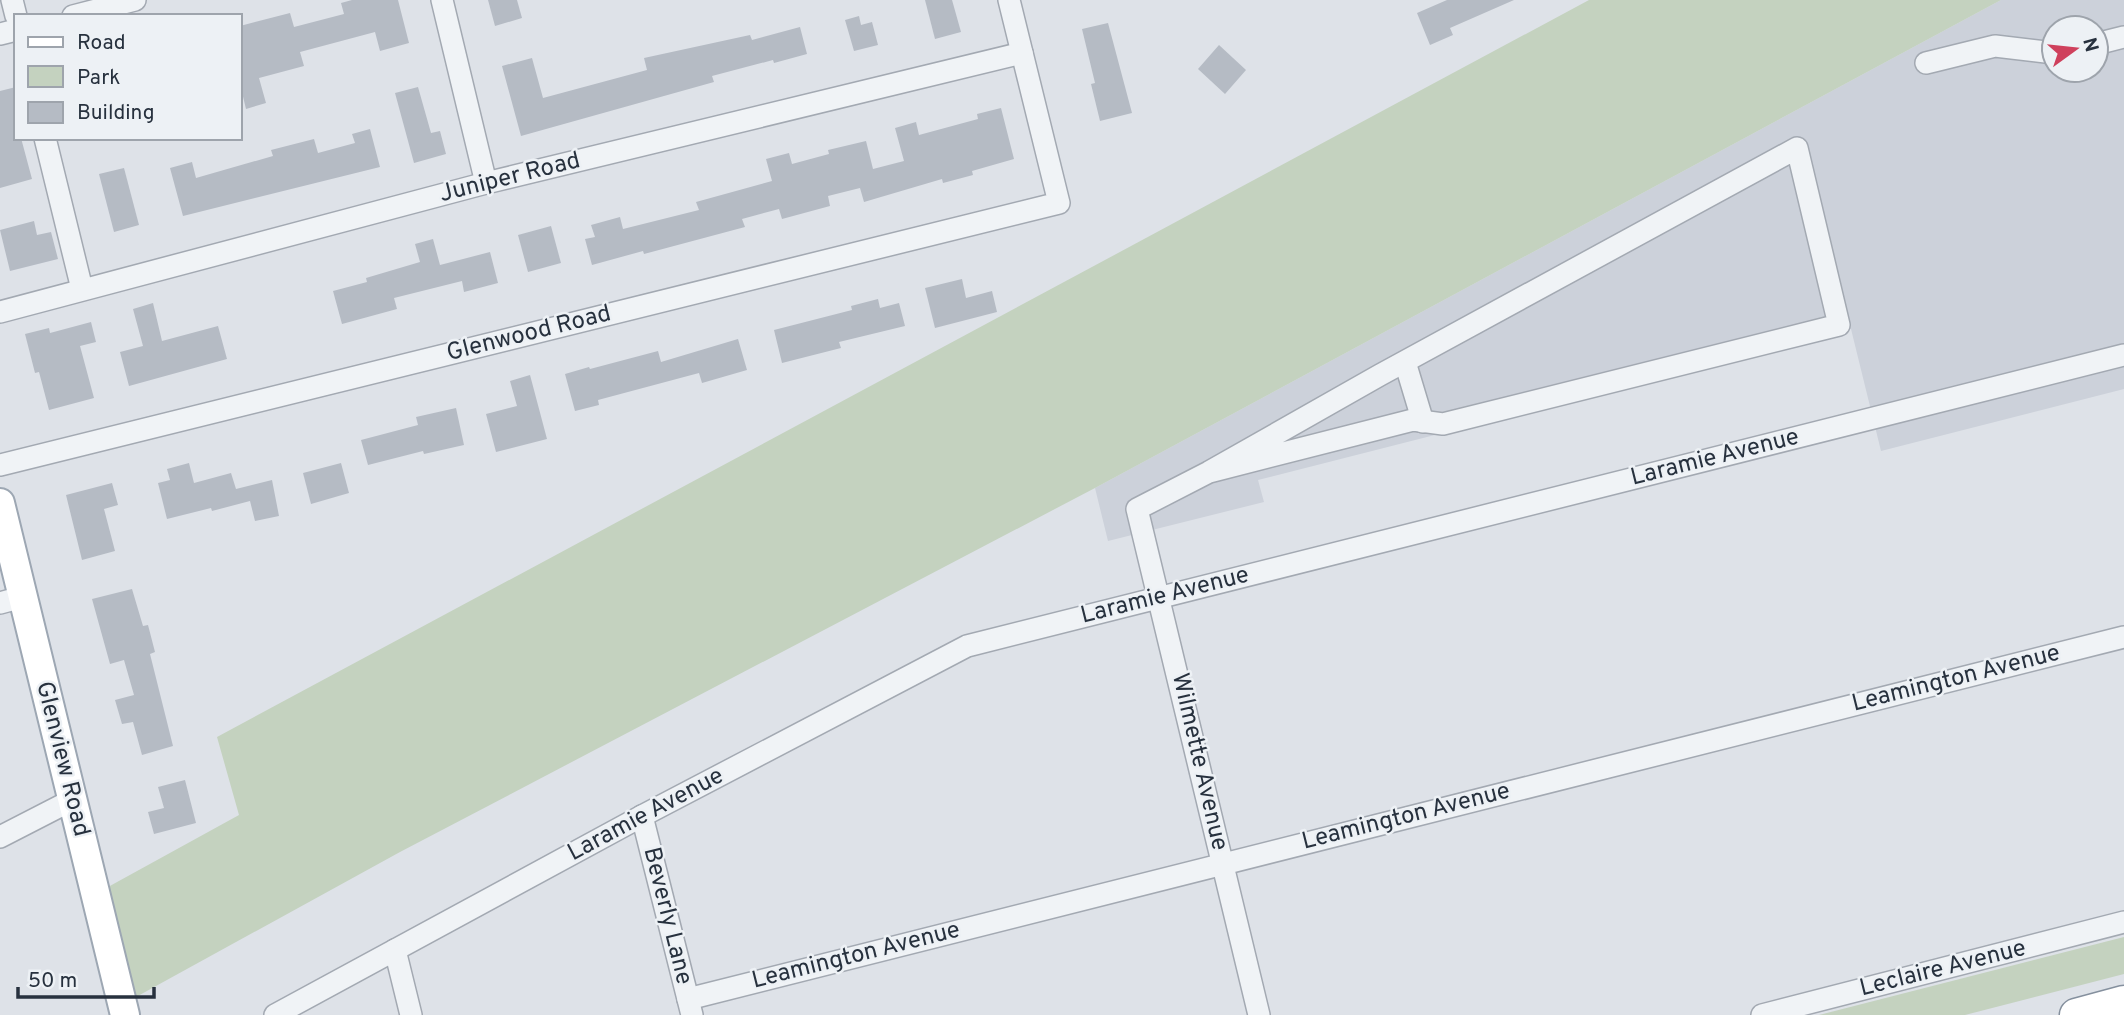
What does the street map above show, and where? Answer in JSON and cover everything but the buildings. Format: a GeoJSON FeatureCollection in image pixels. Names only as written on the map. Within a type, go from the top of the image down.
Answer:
{"type":"FeatureCollection","features":[{"type":"Feature","properties":{"kind":"highway"},"geometry":{"type":"LineString","coordinates":[[2076,1015],[2124,1002]]}},
{"type":"Feature","properties":{"kind":"main road","name":"Glenview Road"},"geometry":{"type":"LineString","coordinates":[[0,503],[11,600],[72,800],[125,1015]]}},
{"type":"Feature","properties":{"kind":"street"},"geometry":{"type":"LineString","coordinates":[[81,14],[135,0]]}},
{"type":"Feature","properties":{"kind":"street"},"geometry":{"type":"LineString","coordinates":[[442,0],[486,183]]}},
{"type":"Feature","properties":{"kind":"street"},"geometry":{"type":"LineString","coordinates":[[1009,0],[1022,53]]}},
{"type":"Feature","properties":{"kind":"street"},"geometry":{"type":"LineString","coordinates":[[1926,63],[1995,46],[2040,51]]}},
{"type":"Feature","properties":{"kind":"street","name":"Juniper Road"},"geometry":{"type":"LineString","coordinates":[[0,312],[486,183],[1022,53]]}},
{"type":"Feature","properties":{"kind":"street","name":"Glenwood Road"},"geometry":{"type":"LineString","coordinates":[[0,465],[1059,203],[1022,53]]}},
{"type":"Feature","properties":{"kind":"street"},"geometry":{"type":"LineString","coordinates":[[46,140],[82,289]]}},
{"type":"Feature","properties":{"kind":"street"},"geometry":{"type":"LineString","coordinates":[[1797,148],[1839,325],[1443,424],[1413,420],[1209,472],[1405,362],[1797,148]]}},
{"type":"Feature","properties":{"kind":"street","name":"Laramie Avenue"},"geometry":{"type":"LineString","coordinates":[[275,1015],[642,816],[967,646],[2124,355]]}},
{"type":"Feature","properties":{"kind":"street"},"geometry":{"type":"LineString","coordinates":[[1405,362],[1423,422]]}},
{"type":"Feature","properties":{"kind":"street","name":"Wilmette Avenue"},"geometry":{"type":"LineString","coordinates":[[1209,472],[1137,509],[1259,1015]]}},
{"type":"Feature","properties":{"kind":"street","name":"Leamington Avenue"},"geometry":{"type":"LineString","coordinates":[[690,1007],[1223,863],[2124,637]]}},
{"type":"Feature","properties":{"kind":"street"},"geometry":{"type":"LineString","coordinates":[[0,837],[72,800]]}},
{"type":"Feature","properties":{"kind":"street","name":"Beverly Lane"},"geometry":{"type":"LineString","coordinates":[[642,816],[690,1007]]}},
{"type":"Feature","properties":{"kind":"street","name":"Leclaire Avenue"},"geometry":{"type":"LineString","coordinates":[[1762,1015],[2124,922]]}},
{"type":"Feature","properties":{"kind":"street"},"geometry":{"type":"LineString","coordinates":[[395,950],[411,1015]]}},
{"type":"Feature","properties":{"kind":"shaded area"},"geometry":{"type":"Polygon","coordinates":[[[2001,0],[2124,0],[2124,389],[1881,451],[1851,329],[1258,480],[1264,502],[1108,541],[1095,488],[2001,0]]]}},
{"type":"Feature","properties":{"kind":"green space"},"geometry":{"type":"Polygon","coordinates":[[[1589,0],[2001,0],[1095,488],[400,852],[136,997],[108,887],[239,815],[217,737],[1589,0]]]}},
{"type":"Feature","properties":{"kind":"green space"},"geometry":{"type":"Polygon","coordinates":[[[2124,937],[2124,974],[1965,1015],[1819,1015],[2124,937]]]}}]}
